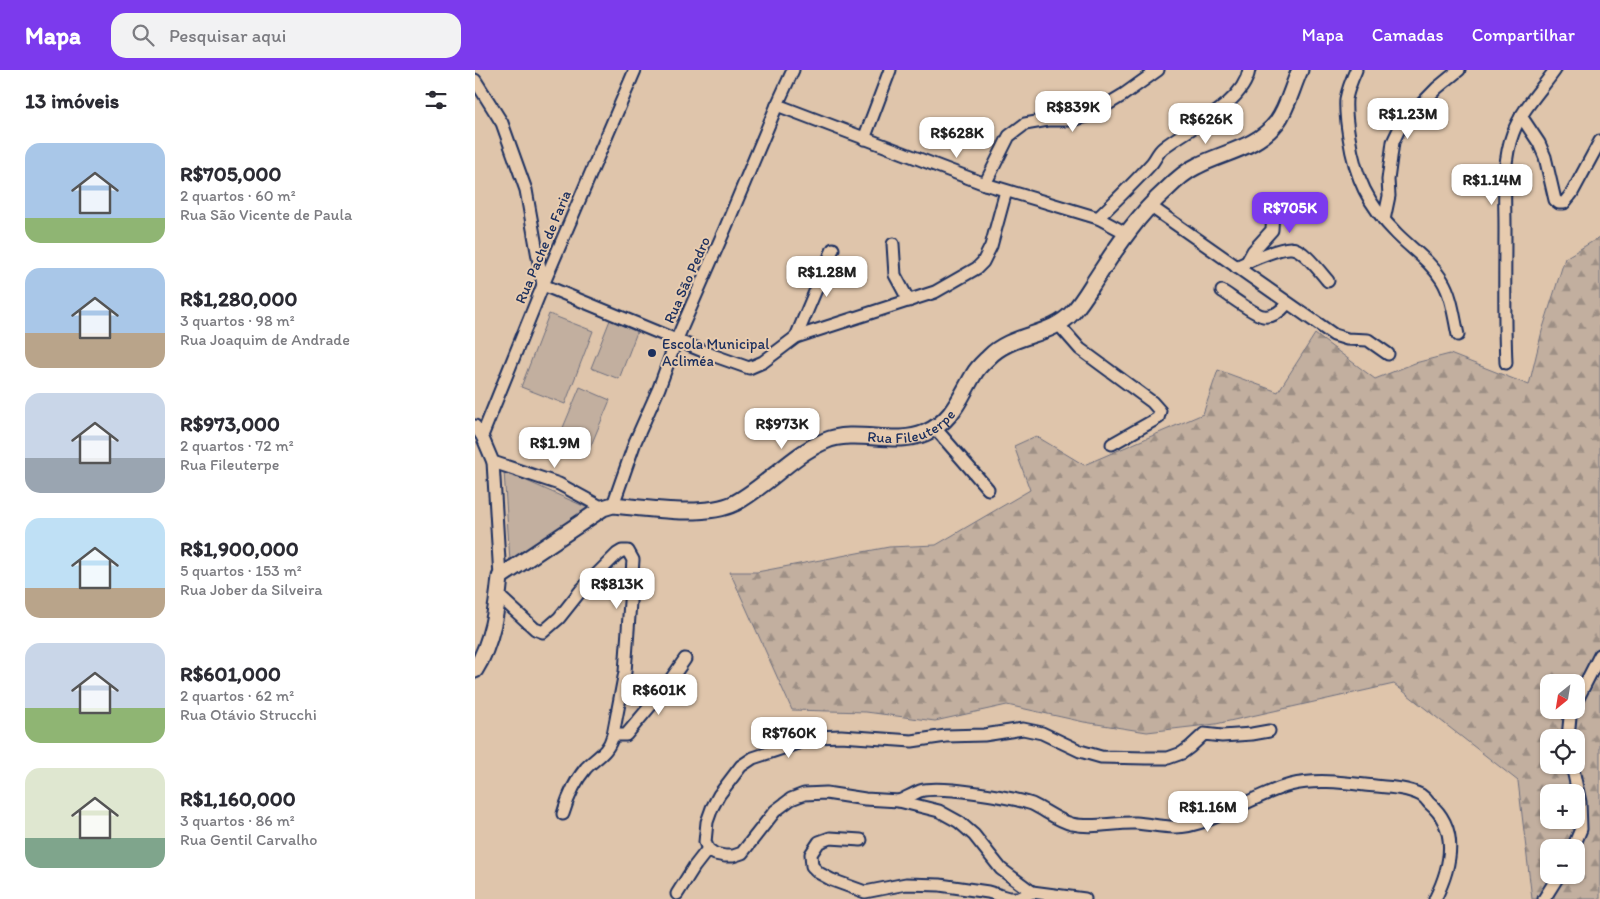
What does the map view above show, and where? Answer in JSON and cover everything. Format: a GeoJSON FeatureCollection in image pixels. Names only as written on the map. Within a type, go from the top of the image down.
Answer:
{"type":"FeatureCollection","features":[{"type":"Feature","properties":{"kind":"main road","name":"Rua Fileuterpe"},"geometry":{"type":"LineString","coordinates":[[608,506],[675,510],[720,508],[733,504],[746,496],[808,450],[827,440],[842,436],[918,436],[935,428],[951,414],[976,371],[992,354],[1011,342],[1059,325],[1073,313],[1126,233],[1164,191],[1194,167],[1253,143],[1270,130],[1278,120],[1300,70]]}},
{"type":"Feature","properties":{"kind":"main road"},"geometry":{"type":"LineString","coordinates":[[475,670],[486,650],[499,595],[500,576],[608,506]]}},
{"type":"Feature","properties":{"kind":"street","name":"Rua Pache de Faria"},"geometry":{"type":"LineString","coordinates":[[478,431],[635,70]]}},
{"type":"Feature","properties":{"kind":"street","name":"Rua São Pedro"},"geometry":{"type":"LineString","coordinates":[[608,506],[793,70]]}},
{"type":"Feature","properties":{"kind":"street"},"geometry":{"type":"LineString","coordinates":[[864,139],[891,70]]}},
{"type":"Feature","properties":{"kind":"street"},"geometry":{"type":"LineString","coordinates":[[985,184],[1009,136],[1025,124],[1048,120],[1071,120],[1088,116],[1123,95],[1158,70]]}},
{"type":"Feature","properties":{"kind":"street"},"geometry":{"type":"LineString","coordinates":[[1098,218],[1152,162],[1161,149],[1235,96],[1242,87],[1249,70]]}},
{"type":"Feature","properties":{"kind":"street"},"geometry":{"type":"LineString","coordinates":[[1356,70],[1346,99],[1346,120],[1352,158],[1362,188],[1373,207],[1384,220],[1431,264],[1443,282],[1451,302],[1458,335]]}},
{"type":"Feature","properties":{"kind":"street"},"geometry":{"type":"LineString","coordinates":[[1384,220],[1389,196],[1389,170],[1393,142],[1401,125],[1437,88],[1459,70]]}},
{"type":"Feature","properties":{"kind":"street"},"geometry":{"type":"LineString","coordinates":[[1506,363],[1504,318],[1505,170],[1508,148],[1521,116],[1555,70]]}},
{"type":"Feature","properties":{"kind":"street"},"geometry":{"type":"LineString","coordinates":[[475,80],[502,123],[526,190],[543,285],[677,341],[749,368],[763,362],[796,337],[935,292],[977,268],[983,262],[991,246],[1006,191]]}},
{"type":"Feature","properties":{"kind":"street"},"geometry":{"type":"LineString","coordinates":[[777,105],[985,184],[1098,218],[1126,233]]}},
{"type":"Feature","properties":{"kind":"street"},"geometry":{"type":"LineString","coordinates":[[1521,116],[1539,143],[1545,157],[1555,200],[1559,203],[1564,203],[1572,193],[1600,141]]}},
{"type":"Feature","properties":{"kind":"street"},"geometry":{"type":"LineString","coordinates":[[1150,206],[1287,304],[1334,335],[1347,339],[1368,340],[1388,354]]}},
{"type":"Feature","properties":{"kind":"street"},"geometry":{"type":"LineString","coordinates":[[1247,262],[1272,230],[1273,210]]}},
{"type":"Feature","properties":{"kind":"street"},"geometry":{"type":"LineString","coordinates":[[893,244],[895,275],[909,300]]}},
{"type":"Feature","properties":{"kind":"street"},"geometry":{"type":"LineString","coordinates":[[1236,267],[1292,247],[1313,263],[1327,281]]}},
{"type":"Feature","properties":{"kind":"street"},"geometry":{"type":"LineString","coordinates":[[796,337],[833,249]]}},
{"type":"Feature","properties":{"kind":"street"},"geometry":{"type":"LineString","coordinates":[[1222,291],[1262,316],[1273,315],[1282,310],[1287,304]]}},
{"type":"Feature","properties":{"kind":"street"},"geometry":{"type":"LineString","coordinates":[[1059,325],[1080,349],[1152,402],[1160,411],[1158,418],[1113,444]]}},
{"type":"Feature","properties":{"kind":"street"},"geometry":{"type":"LineString","coordinates":[[935,428],[989,489]]}},
{"type":"Feature","properties":{"kind":"street"},"geometry":{"type":"LineString","coordinates":[[478,431],[493,462],[500,576]]}},
{"type":"Feature","properties":{"kind":"street"},"geometry":{"type":"LineString","coordinates":[[493,462],[559,484],[608,506]]}},
{"type":"Feature","properties":{"kind":"street"},"geometry":{"type":"LineString","coordinates":[[499,595],[535,629],[543,632],[559,618],[582,589],[617,554],[622,550],[628,551],[633,560],[625,672],[613,735],[610,744],[602,755],[587,768],[570,791],[563,814]]}},
{"type":"Feature","properties":{"kind":"street"},"geometry":{"type":"LineString","coordinates":[[1585,684],[1600,655]]}},
{"type":"Feature","properties":{"kind":"street"},"geometry":{"type":"LineString","coordinates":[[613,735],[626,735],[662,692],[685,660]]}},
{"type":"Feature","properties":{"kind":"street"},"geometry":{"type":"LineString","coordinates":[[1085,899],[1032,892],[1001,869],[974,835],[959,822],[939,811],[899,801],[865,800],[825,794],[805,794],[791,799],[775,810],[742,853],[725,856],[715,854],[708,849],[705,842],[707,822],[719,795],[741,766],[753,758],[816,738],[841,736],[912,741],[947,736],[984,735],[1023,729],[1042,733],[1080,751],[1101,757],[1168,758],[1190,747],[1204,734],[1222,736],[1269,731]]}},
{"type":"Feature","properties":{"kind":"street"},"geometry":{"type":"LineString","coordinates":[[1574,774],[1580,802],[1581,829],[1577,839]]}},
{"type":"Feature","properties":{"kind":"street"},"geometry":{"type":"LineString","coordinates":[[899,801],[921,791],[943,790],[1006,797],[1031,804],[1072,824],[1110,825],[1135,823],[1174,828],[1193,825],[1260,795],[1289,785],[1312,781],[1402,790],[1421,795],[1440,812],[1448,831],[1451,848],[1443,881],[1435,899]]}},
{"type":"Feature","properties":{"kind":"street"},"geometry":{"type":"LineString","coordinates":[[861,840],[831,838],[819,842],[811,854],[812,866],[819,874],[864,895],[906,884],[968,888],[1009,898],[1020,898],[1032,892]]}},
{"type":"Feature","properties":{"kind":"street"},"geometry":{"type":"LineString","coordinates":[[677,894],[693,867],[708,849]]}},
{"type":"Feature","properties":{"kind":"street"},"geometry":{"type":"LineString","coordinates":[[1544,899],[1553,884]]}},
{"type":"Feature","properties":{"kind":"green space"},"geometry":{"type":"Polygon","coordinates":[[[1600,237],[1600,899],[1532,899],[1518,781],[1394,684],[1216,724],[1147,732],[1084,722],[1007,705],[935,721],[866,712],[792,710],[730,572],[757,572],[889,547],[936,545],[1030,490],[1014,446],[1036,436],[1084,465],[1203,414],[1218,370],[1278,392],[1315,334],[1375,379],[1415,363],[1450,354],[1529,385],[1542,331],[1565,258],[1600,237]]]}},
{"type":"Feature","properties":{"kind":"green space"},"geometry":{"type":"Polygon","coordinates":[[[549,314],[593,331],[565,404],[521,387],[549,314]]]}},
{"type":"Feature","properties":{"kind":"green space"},"geometry":{"type":"Polygon","coordinates":[[[610,320],[637,332],[619,379],[591,368],[610,320]]]}},
{"type":"Feature","properties":{"kind":"green space"},"geometry":{"type":"Polygon","coordinates":[[[580,387],[610,400],[587,455],[557,442],[580,387]]]}},
{"type":"Feature","properties":{"kind":"green space"},"geometry":{"type":"Polygon","coordinates":[[[504,471],[588,508],[510,561],[504,471]]]}},
{"type":"Feature","properties":{"kind":"place","name":"Escola Municipal Acliméa"},"geometry":{"type":"Point","coordinates":[652,353]}}]}
